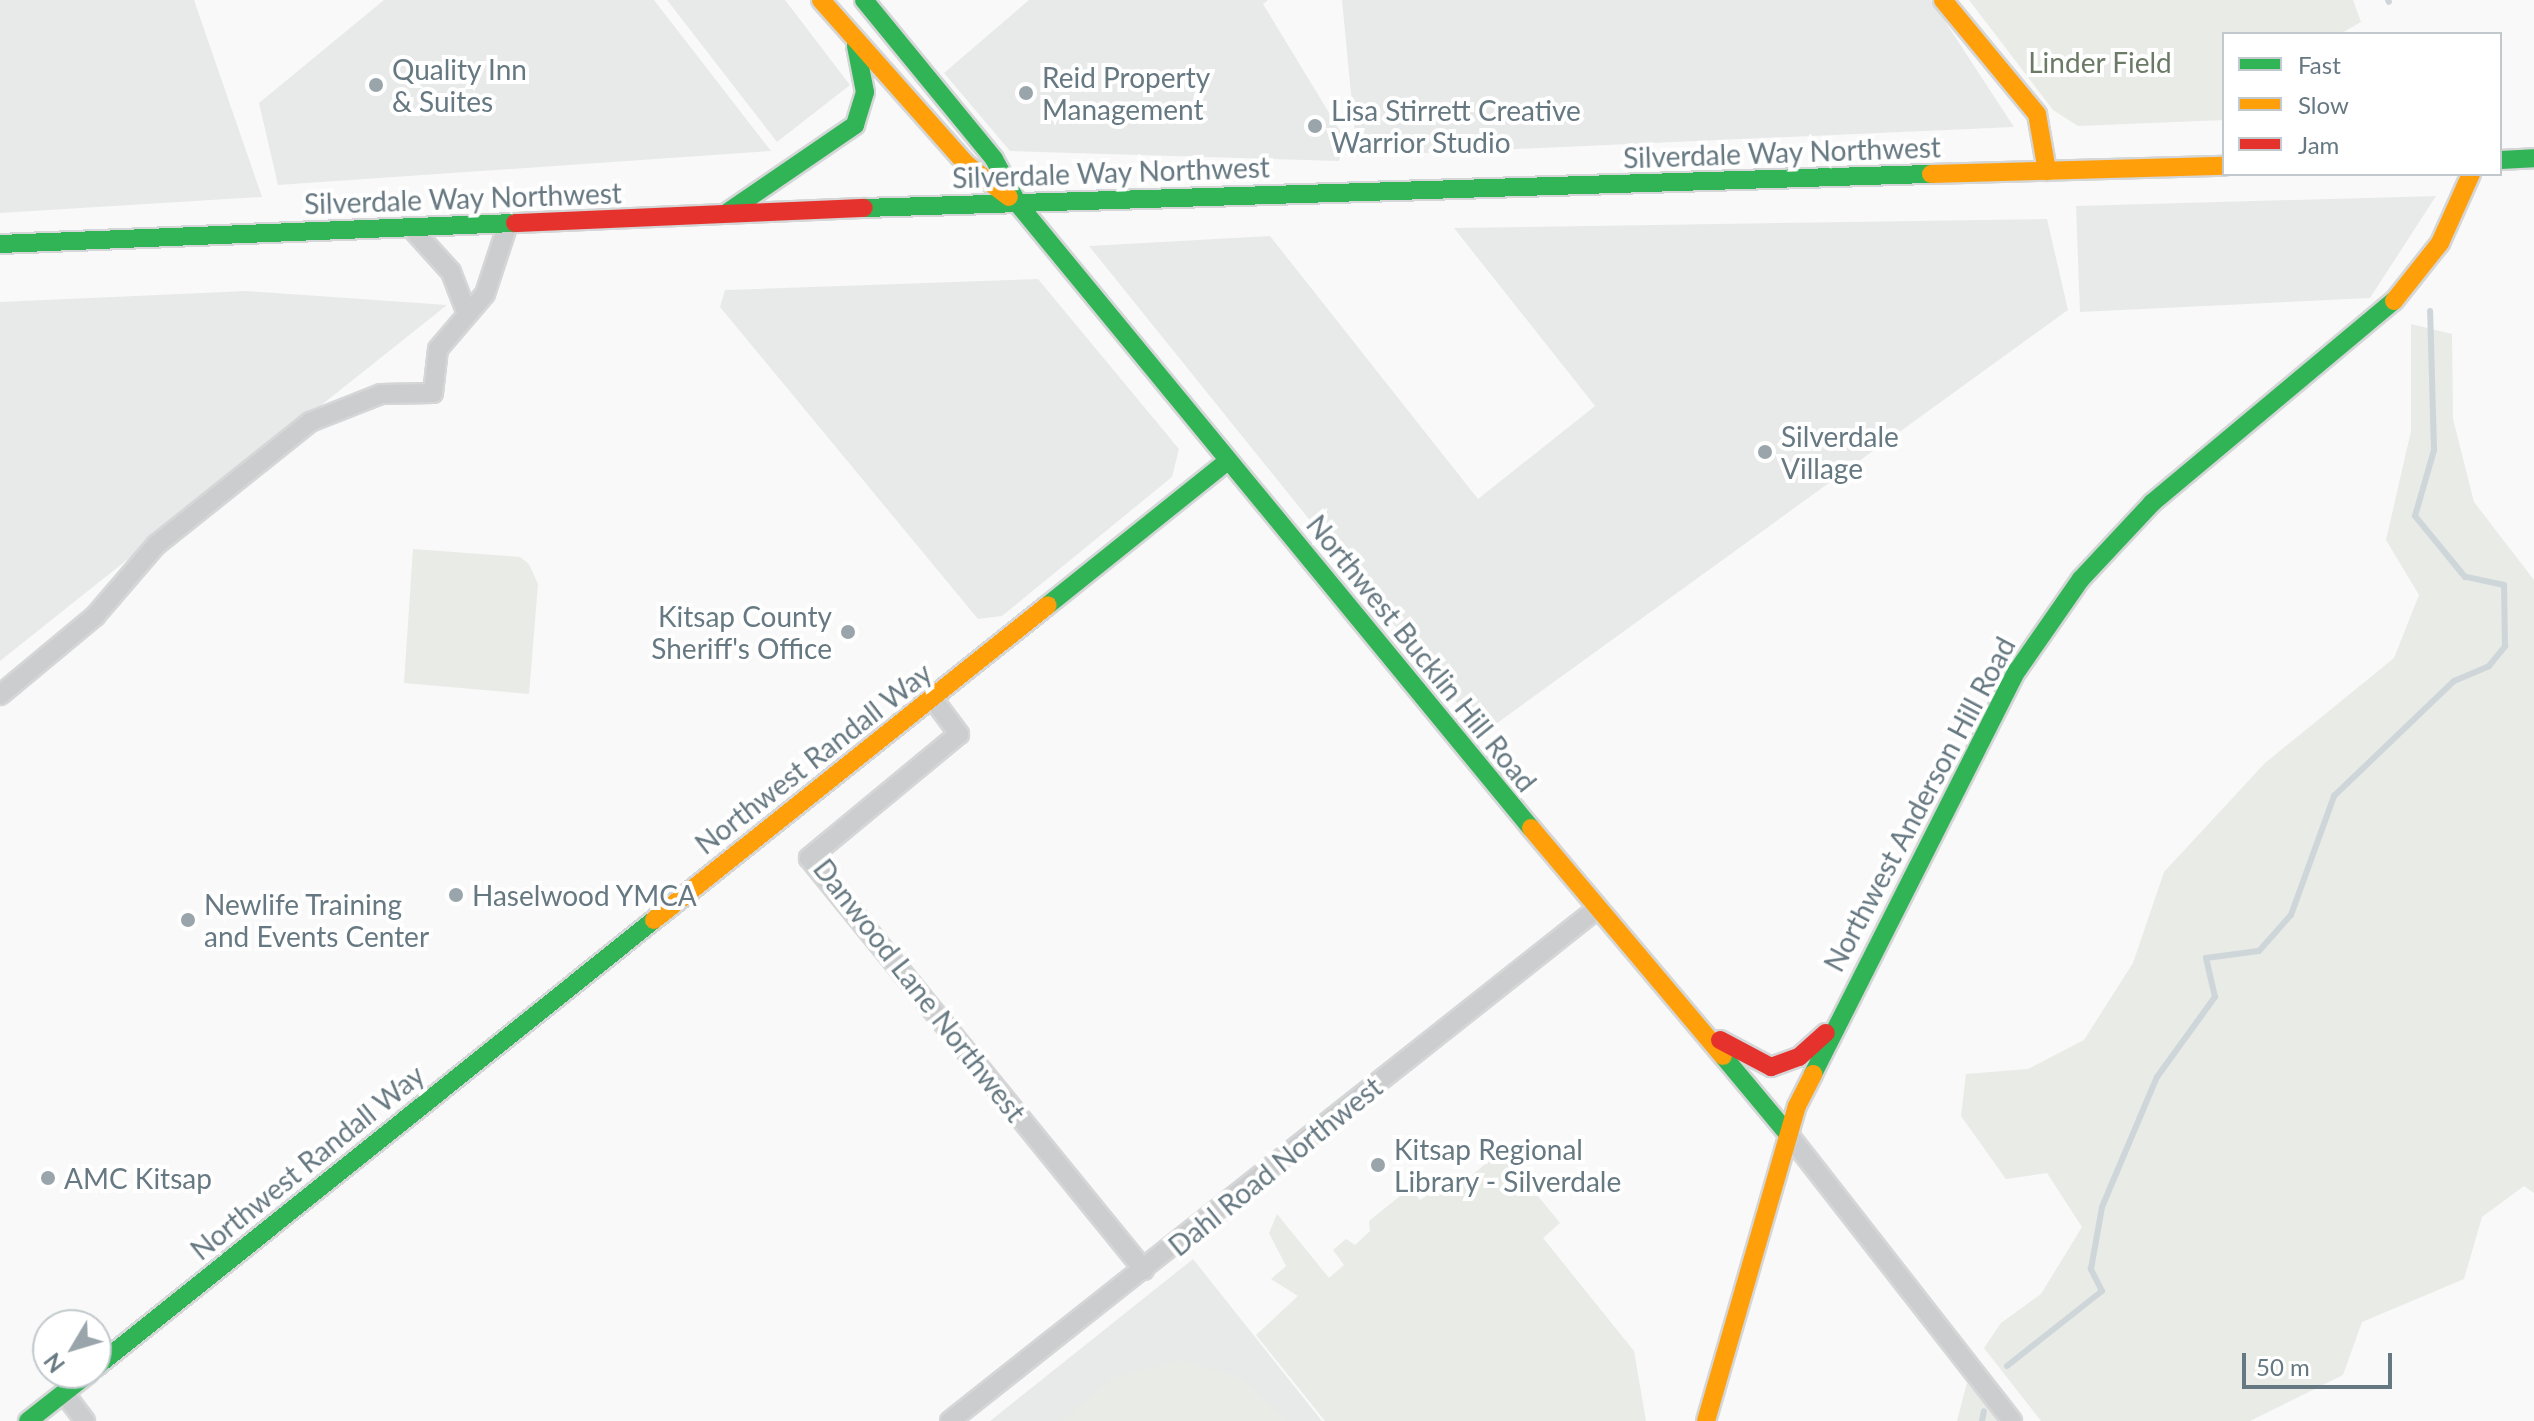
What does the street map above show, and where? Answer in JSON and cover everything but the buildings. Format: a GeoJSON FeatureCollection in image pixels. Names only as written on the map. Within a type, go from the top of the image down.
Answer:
{"type":"FeatureCollection","features":[{"type":"Feature","properties":{"kind":"main road","name":"Northwest Bucklin Hill Road"},"geometry":{"type":"LineString","coordinates":[[821,0],[966,164],[1018,204]]}},
{"type":"Feature","properties":{"kind":"main road","name":"Northwest Bucklin Hill Road"},"geometry":{"type":"LineString","coordinates":[[864,0],[994,159],[1018,204],[1679,1009],[1788,1134]]}},
{"type":"Feature","properties":{"kind":"main road"},"geometry":{"type":"LineString","coordinates":[[1943,0],[2037,114],[2047,171]]}},
{"type":"Feature","properties":{"kind":"main road"},"geometry":{"type":"LineString","coordinates":[[726,213],[855,125],[863,71],[848,33]]}},
{"type":"Feature","properties":{"kind":"main road"},"geometry":{"type":"LineString","coordinates":[[2502,160],[2534,158]]}},
{"type":"Feature","properties":{"kind":"main road","name":"Silverdale Way Northwest"},"geometry":{"type":"LineString","coordinates":[[0,244],[414,231],[726,213],[2222,166]]}},
{"type":"Feature","properties":{"kind":"main road","name":"Northwest Anderson Hill Road"},"geometry":{"type":"LineString","coordinates":[[1706,1421],[1788,1134],[1839,1017],[1979,739],[2059,608],[2170,487],[2399,297],[2440,243],[2470,176]]}},
{"type":"Feature","properties":{"kind":"main road","name":"Northwest Randall Way"},"geometry":{"type":"LineString","coordinates":[[112,1354],[1228,461]]}},
{"type":"Feature","properties":{"kind":"main road"},"geometry":{"type":"LineString","coordinates":[[1679,1009],[1739,1054],[1771,1067],[1799,1057],[1839,1017]]}},
{"type":"Feature","properties":{"kind":"main road"},"geometry":{"type":"LineString","coordinates":[[28,1421],[69,1389]]}},
{"type":"Feature","properties":{"kind":"street"},"geometry":{"type":"LineString","coordinates":[[0,695],[95,616],[156,545],[310,422],[381,394],[433,393],[438,349],[466,311],[485,294],[507,227]]}},
{"type":"Feature","properties":{"kind":"street"},"geometry":{"type":"LineString","coordinates":[[414,231],[451,272],[466,311]]}},
{"type":"Feature","properties":{"kind":"street","name":"Danwood Lane Northwest"},"geometry":{"type":"LineString","coordinates":[[933,699],[959,734],[809,858],[1144,1270]]}},
{"type":"Feature","properties":{"kind":"street","name":"Dahl Road Northwest"},"geometry":{"type":"LineString","coordinates":[[950,1421],[1597,909]]}},
{"type":"Feature","properties":{"kind":"street"},"geometry":{"type":"LineString","coordinates":[[1788,1134],[2012,1421]]}},
{"type":"Feature","properties":{"kind":"street"},"geometry":{"type":"LineString","coordinates":[[64,1393],[85,1421]]}},
{"type":"Feature","properties":{"kind":"shaded area"},"geometry":{"type":"Polygon","coordinates":[[[0,0],[194,0],[262,197],[0,213],[0,0]]]}},
{"type":"Feature","properties":{"kind":"shaded area"},"geometry":{"type":"Polygon","coordinates":[[[384,0],[654,0],[771,151],[278,185],[259,103],[384,0]]]}},
{"type":"Feature","properties":{"kind":"shaded area"},"geometry":{"type":"Polygon","coordinates":[[[667,0],[785,0],[850,85],[777,142],[667,0]]]}},
{"type":"Feature","properties":{"kind":"shaded area"},"geometry":{"type":"Polygon","coordinates":[[[1029,0],[1268,0],[1263,4],[1345,139],[1339,161],[1010,151],[944,73],[1029,0]]]}},
{"type":"Feature","properties":{"kind":"shaded area"},"geometry":{"type":"Polygon","coordinates":[[[1342,0],[1931,0],[2014,127],[1357,156],[1342,0]]]}},
{"type":"Feature","properties":{"kind":"shaded area"},"geometry":{"type":"Polygon","coordinates":[[[2436,196],[2370,298],[2080,312],[2076,206],[2436,196]]]}},
{"type":"Feature","properties":{"kind":"shaded area"},"geometry":{"type":"Polygon","coordinates":[[[2047,219],[2068,310],[1482,734],[1089,246],[1270,236],[1478,499],[1595,406],[1454,228],[2047,219]]]}},
{"type":"Feature","properties":{"kind":"shaded area"},"geometry":{"type":"Polygon","coordinates":[[[1038,279],[1179,449],[1172,477],[1002,616],[978,619],[720,307],[725,290],[1038,279]]]}},
{"type":"Feature","properties":{"kind":"shaded area"},"geometry":{"type":"Polygon","coordinates":[[[246,291],[447,305],[0,661],[0,302],[246,291]]]}},
{"type":"Feature","properties":{"kind":"shaded area"},"geometry":{"type":"Polygon","coordinates":[[[1193,1259],[1322,1421],[990,1421],[1193,1259]]]}},
{"type":"Feature","properties":{"kind":"green space","name":"Linder Field"},"geometry":{"type":"Polygon","coordinates":[[[1969,0],[2353,0],[2361,22],[2344,32],[2222,32],[2222,120],[2078,126],[2053,110],[1969,0]]]}},
{"type":"Feature","properties":{"kind":"green space"},"geometry":{"type":"Polygon","coordinates":[[[2411,324],[2452,334],[2453,419],[2474,502],[2534,580],[2534,1193],[2524,1186],[2482,1217],[2464,1279],[2362,1322],[2343,1375],[2250,1421],[2041,1421],[1984,1348],[2001,1323],[2041,1294],[2082,1227],[2047,1173],[2006,1179],[1961,1116],[1966,1074],[2028,1069],[2084,1040],[2133,963],[2164,872],[2265,763],[2394,658],[2419,595],[2386,540],[2411,431],[2411,324]]]}},
{"type":"Feature","properties":{"kind":"green space"},"geometry":{"type":"Polygon","coordinates":[[[413,549],[520,557],[529,564],[538,584],[529,694],[404,683],[413,549]]]}},
{"type":"Feature","properties":{"kind":"green space"},"geometry":{"type":"Polygon","coordinates":[[[1501,1151],[1560,1223],[1543,1238],[1634,1351],[1646,1421],[1325,1421],[1256,1335],[1298,1296],[1271,1279],[1286,1266],[1269,1233],[1277,1214],[1329,1278],[1344,1265],[1333,1250],[1346,1239],[1355,1245],[1370,1231],[1369,1221],[1410,1188],[1420,1200],[1447,1182],[1454,1190],[1501,1151]]]}},
{"type":"Feature","properties":{"kind":"green space"},"geometry":{"type":"Polygon","coordinates":[[[1182,1360],[1240,1378],[1287,1421],[1062,1421],[1114,1377],[1182,1360]]]}},
{"type":"Feature","properties":{"kind":"green space"},"geometry":{"type":"Polygon","coordinates":[[[1967,1383],[2001,1421],[1957,1421],[1967,1383]]]}},
{"type":"Feature","properties":{"kind":"waterway"},"geometry":{"type":"LineString","coordinates":[[2007,1366],[2102,1291],[2091,1269],[2102,1207],[2157,1077],[2215,997],[2206,958],[2259,951],[2291,915],[2334,796],[2454,681],[2489,666],[2505,646],[2504,585],[2465,577],[2415,516],[2434,450],[2430,311]]}},
{"type":"Feature","properties":{"kind":"waterway"},"geometry":{"type":"LineString","coordinates":[[1982,1421],[1984,1411]]}},
{"type":"Feature","properties":{"kind":"traffic: fast"},"geometry":{"type":"LineString","coordinates":[[864,0],[994,159],[1018,204],[1531,828]]}},
{"type":"Feature","properties":{"kind":"traffic: fast"},"geometry":{"type":"LineString","coordinates":[[728,212],[855,125],[865,92],[856,46]]}},
{"type":"Feature","properties":{"kind":"traffic: fast"},"geometry":{"type":"LineString","coordinates":[[2502,160],[2534,158]]}},
{"type":"Feature","properties":{"kind":"traffic: fast"},"geometry":{"type":"LineString","coordinates":[[864,208],[1931,174]]}},
{"type":"Feature","properties":{"kind":"traffic: fast"},"geometry":{"type":"LineString","coordinates":[[0,244],[515,223]]}},
{"type":"Feature","properties":{"kind":"traffic: fast"},"geometry":{"type":"LineString","coordinates":[[1813,1074],[2017,671],[2081,579],[2152,503],[2394,301]]}},
{"type":"Feature","properties":{"kind":"traffic: fast"},"geometry":{"type":"LineString","coordinates":[[1048,605],[1228,461]]}},
{"type":"Feature","properties":{"kind":"traffic: fast"},"geometry":{"type":"LineString","coordinates":[[112,1354],[654,920]]}},
{"type":"Feature","properties":{"kind":"traffic: fast"},"geometry":{"type":"LineString","coordinates":[[1723,1056],[1788,1134]]}},
{"type":"Feature","properties":{"kind":"traffic: fast"},"geometry":{"type":"LineString","coordinates":[[28,1421],[69,1389]]}},
{"type":"Feature","properties":{"kind":"traffic: slow"},"geometry":{"type":"LineString","coordinates":[[821,0],[966,164],[1009,197]]}},
{"type":"Feature","properties":{"kind":"traffic: slow"},"geometry":{"type":"LineString","coordinates":[[1943,0],[2037,114],[2047,171]]}},
{"type":"Feature","properties":{"kind":"traffic: slow"},"geometry":{"type":"LineString","coordinates":[[1931,174],[2222,166]]}},
{"type":"Feature","properties":{"kind":"traffic: slow"},"geometry":{"type":"LineString","coordinates":[[2394,301],[2440,243],[2470,176]]}},
{"type":"Feature","properties":{"kind":"traffic: slow"},"geometry":{"type":"LineString","coordinates":[[654,920],[1048,605]]}},
{"type":"Feature","properties":{"kind":"traffic: slow"},"geometry":{"type":"LineString","coordinates":[[1531,828],[1723,1056]]}},
{"type":"Feature","properties":{"kind":"traffic: slow"},"geometry":{"type":"LineString","coordinates":[[1706,1421],[1797,1106],[1813,1074]]}},
{"type":"Feature","properties":{"kind":"traffic: jam"},"geometry":{"type":"LineString","coordinates":[[515,223],[864,208]]}},
{"type":"Feature","properties":{"kind":"traffic: jam"},"geometry":{"type":"LineString","coordinates":[[1720,1040],[1771,1067],[1799,1057],[1826,1033]]}},
{"type":"Feature","properties":{"kind":"place","name":"Quality Inn & Suites"},"geometry":{"type":"Point","coordinates":[376,85]}},
{"type":"Feature","properties":{"kind":"place","name":"Reid Property Management"},"geometry":{"type":"Point","coordinates":[1026,93]}},
{"type":"Feature","properties":{"kind":"place","name":"Lisa Stirrett Creative Warrior Studio"},"geometry":{"type":"Point","coordinates":[1315,126]}},
{"type":"Feature","properties":{"kind":"place","name":"Silverdale Village"},"geometry":{"type":"Point","coordinates":[1765,452]}},
{"type":"Feature","properties":{"kind":"place","name":"Kitsap County Sheriff's Office"},"geometry":{"type":"Point","coordinates":[848,632]}},
{"type":"Feature","properties":{"kind":"place","name":"Haselwood YMCA"},"geometry":{"type":"Point","coordinates":[456,895]}},
{"type":"Feature","properties":{"kind":"place","name":"Newlife Training and Events Center"},"geometry":{"type":"Point","coordinates":[188,920]}},
{"type":"Feature","properties":{"kind":"place","name":"Kitsap Regional Library - Silverdale"},"geometry":{"type":"Point","coordinates":[1378,1165]}},
{"type":"Feature","properties":{"kind":"place","name":"AMC Kitsap"},"geometry":{"type":"Point","coordinates":[48,1178]}}]}
